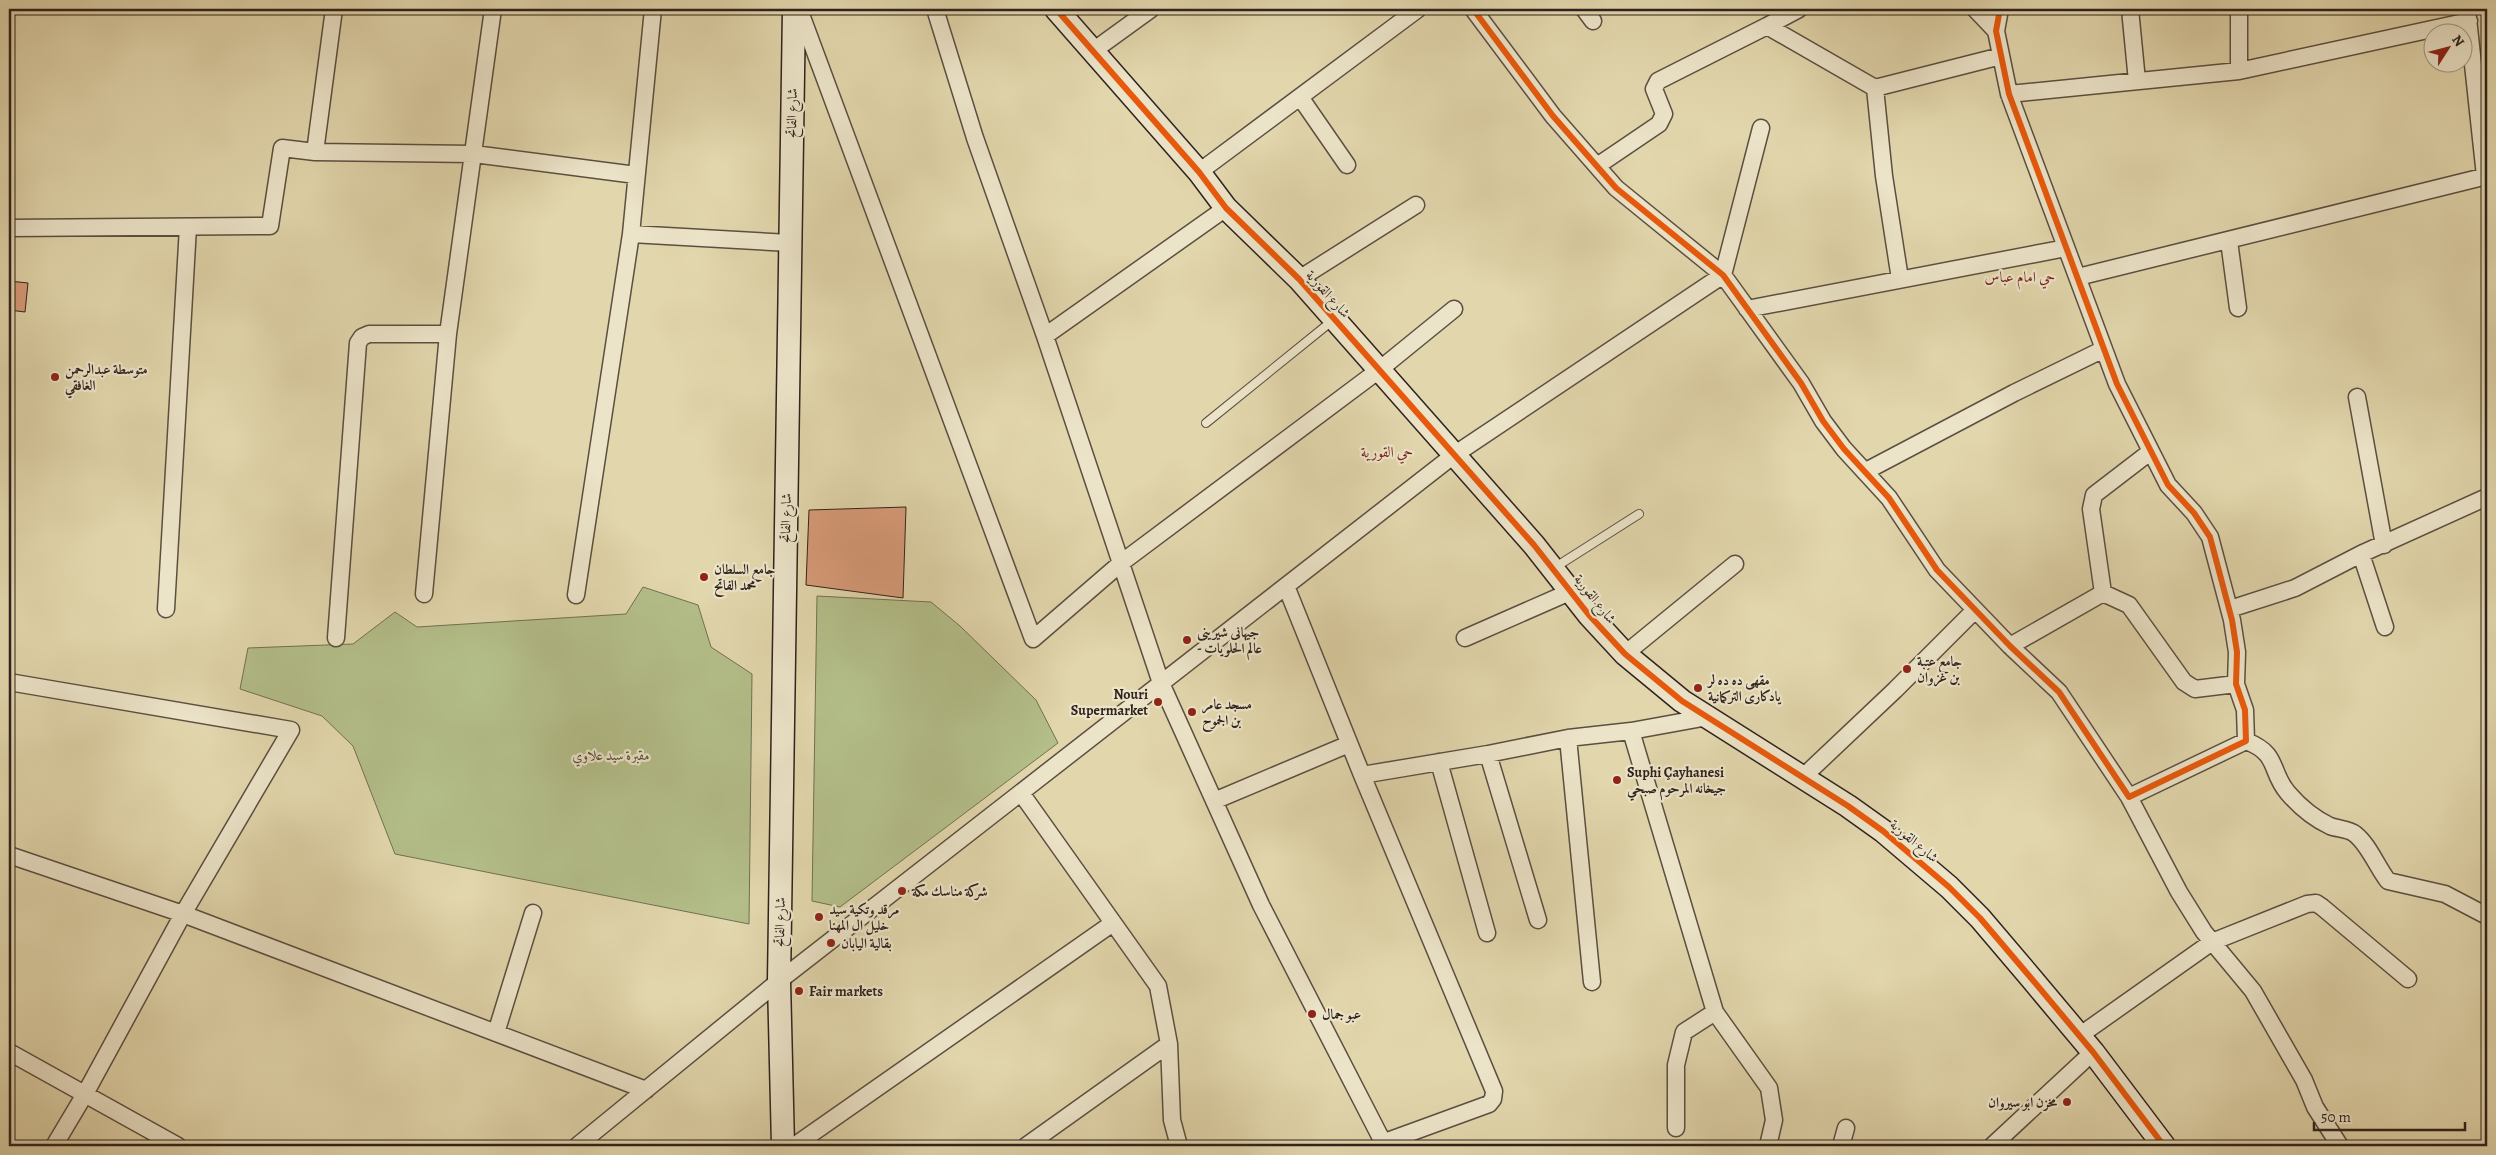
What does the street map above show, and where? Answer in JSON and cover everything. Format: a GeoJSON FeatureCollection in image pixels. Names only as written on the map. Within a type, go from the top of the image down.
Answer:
{"type":"FeatureCollection","features":[{"type":"Feature","properties":{"kind":"street"},"geometry":{"type":"LineString","coordinates":[[315,152],[334,9]]}},
{"type":"Feature","properties":{"kind":"street"},"geometry":{"type":"LineString","coordinates":[[424,594],[448,334],[493,9]]}},
{"type":"Feature","properties":{"kind":"street"},"geometry":{"type":"LineString","coordinates":[[576,595],[631,234],[652,9]]}},
{"type":"Feature","properties":{"kind":"street","name":"شارع الفاتح"},"geometry":{"type":"LineString","coordinates":[[783,1146],[779,981],[794,9]]}},
{"type":"Feature","properties":{"kind":"street"},"geometry":{"type":"LineString","coordinates":[[799,9],[1033,639],[1121,563],[1379,370],[1454,310]]}},
{"type":"Feature","properties":{"kind":"street"},"geometry":{"type":"LineString","coordinates":[[935,9],[975,138],[1045,336],[1161,684],[1261,905],[1384,1144],[1489,1104],[1493,1099],[1494,1091],[1349,744],[1286,586]]}},
{"type":"Feature","properties":{"kind":"street","name":"شارع القورية"},"geometry":{"type":"LineString","coordinates":[[1056,9],[1199,172],[1226,208],[1299,280],[1554,568],[1589,615],[1625,654],[1656,682],[1708,718],[1883,831],[1949,887],[1980,918],[2086,1044],[2164,1146]]}},
{"type":"Feature","properties":{"kind":"street"},"geometry":{"type":"LineString","coordinates":[[1093,51],[1151,9]]}},
{"type":"Feature","properties":{"kind":"street"},"geometry":{"type":"LineString","coordinates":[[1199,172],[1418,9]]}},
{"type":"Feature","properties":{"kind":"street"},"geometry":{"type":"LineString","coordinates":[[1472,9],[1553,116],[1616,188],[1723,276],[1801,383],[1823,421],[1844,449],[1866,471],[1908,525],[1937,570],[2010,646],[2047,679],[2070,706],[2129,797],[2178,892],[2212,942],[2253,991],[2304,1080],[2315,1107],[2340,1146]]}},
{"type":"Feature","properties":{"kind":"street"},"geometry":{"type":"LineString","coordinates":[[1597,166],[1659,124],[1664,114],[1654,89],[1658,81],[1799,9]]}},
{"type":"Feature","properties":{"kind":"street"},"geometry":{"type":"LineString","coordinates":[[1975,9],[1996,30]]}},
{"type":"Feature","properties":{"kind":"street"},"geometry":{"type":"LineString","coordinates":[[2000,9],[1996,30],[2009,94],[2117,384],[2168,486],[2194,513],[2210,537],[2230,610],[2236,652],[2236,684],[2245,710],[2246,742]]}},
{"type":"Feature","properties":{"kind":"street"},"geometry":{"type":"LineString","coordinates":[[2130,9],[2137,81]]}},
{"type":"Feature","properties":{"kind":"street"},"geometry":{"type":"LineString","coordinates":[[2238,9],[2239,71]]}},
{"type":"Feature","properties":{"kind":"street"},"geometry":{"type":"LineString","coordinates":[[2009,94],[2239,71],[2468,15],[2486,176],[2078,278]]}},
{"type":"Feature","properties":{"kind":"street"},"geometry":{"type":"LineString","coordinates":[[1766,26],[1875,88],[2001,56]]}},
{"type":"Feature","properties":{"kind":"street"},"geometry":{"type":"LineString","coordinates":[[1875,88],[1884,176],[1900,279]]}},
{"type":"Feature","properties":{"kind":"street"},"geometry":{"type":"LineString","coordinates":[[1300,97],[1347,165]]}},
{"type":"Feature","properties":{"kind":"street"},"geometry":{"type":"LineString","coordinates":[[577,1146],[779,981],[1454,455],[1723,276],[1761,128]]}},
{"type":"Feature","properties":{"kind":"street"},"geometry":{"type":"LineString","coordinates":[[9,228],[270,226],[282,148],[315,152],[474,154],[636,175]]}},
{"type":"Feature","properties":{"kind":"street"},"geometry":{"type":"LineString","coordinates":[[1299,280],[1416,205]]}},
{"type":"Feature","properties":{"kind":"street"},"geometry":{"type":"LineString","coordinates":[[1045,336],[1226,208]]}},
{"type":"Feature","properties":{"kind":"street"},"geometry":{"type":"LineString","coordinates":[[166,609],[188,227]]}},
{"type":"Feature","properties":{"kind":"street"},"geometry":{"type":"LineString","coordinates":[[631,234],[790,243]]}},
{"type":"Feature","properties":{"kind":"street"},"geometry":{"type":"LineString","coordinates":[[2229,241],[2238,308]]}},
{"type":"Feature","properties":{"kind":"street"},"geometry":{"type":"LineString","coordinates":[[1747,309],[2066,248]]}},
{"type":"Feature","properties":{"kind":"street"},"geometry":{"type":"LineString","coordinates":[[336,638],[358,343],[362,337],[370,334],[448,334]]}},
{"type":"Feature","properties":{"kind":"street"},"geometry":{"type":"LineString","coordinates":[[1866,471],[2014,393],[2104,349]]}},
{"type":"Feature","properties":{"kind":"street"},"geometry":{"type":"LineString","coordinates":[[2357,396],[2384,545]]}},
{"type":"Feature","properties":{"kind":"street"},"geometry":{"type":"LineString","coordinates":[[2103,593],[2091,508],[2094,496],[2150,452]]}},
{"type":"Feature","properties":{"kind":"street"},"geometry":{"type":"LineString","coordinates":[[2230,610],[2296,588],[2361,554],[2487,497]]}},
{"type":"Feature","properties":{"kind":"street"},"geometry":{"type":"LineString","coordinates":[[2361,554],[2385,627]]}},
{"type":"Feature","properties":{"kind":"street"},"geometry":{"type":"LineString","coordinates":[[1625,654],[1735,564]]}},
{"type":"Feature","properties":{"kind":"street"},"geometry":{"type":"LineString","coordinates":[[1465,638],[1572,591]]}},
{"type":"Feature","properties":{"kind":"street"},"geometry":{"type":"LineString","coordinates":[[2010,646],[2103,593]]}},
{"type":"Feature","properties":{"kind":"street"},"geometry":{"type":"LineString","coordinates":[[2103,593],[2129,605],[2184,682],[2195,689],[2236,684]]}},
{"type":"Feature","properties":{"kind":"street"},"geometry":{"type":"LineString","coordinates":[[1803,778],[1975,610]]}},
{"type":"Feature","properties":{"kind":"street"},"geometry":{"type":"LineString","coordinates":[[9,682],[291,730],[183,914],[85,1094],[54,1146]]}},
{"type":"Feature","properties":{"kind":"street"},"geometry":{"type":"LineString","coordinates":[[1362,775],[1488,754],[1568,738],[1631,731],[1708,718]]}},
{"type":"Feature","properties":{"kind":"street"},"geometry":{"type":"LineString","coordinates":[[1631,731],[1715,1012],[1769,1088],[1774,1120],[1768,1146]]}},
{"type":"Feature","properties":{"kind":"street"},"geometry":{"type":"LineString","coordinates":[[1568,738],[1592,982]]}},
{"type":"Feature","properties":{"kind":"street"},"geometry":{"type":"LineString","coordinates":[[2129,797],[2246,742],[2259,746],[2271,757],[2286,790],[2307,814],[2328,825],[2352,832],[2362,840],[2388,881],[2445,894],[2487,916]]}},
{"type":"Feature","properties":{"kind":"street"},"geometry":{"type":"LineString","coordinates":[[1214,801],[1349,744]]}},
{"type":"Feature","properties":{"kind":"street"},"geometry":{"type":"LineString","coordinates":[[1488,754],[1538,920]]}},
{"type":"Feature","properties":{"kind":"street"},"geometry":{"type":"LineString","coordinates":[[1439,762],[1487,933]]}},
{"type":"Feature","properties":{"kind":"street"},"geometry":{"type":"LineString","coordinates":[[1021,793],[1158,986],[1169,1044],[1172,1120],[1179,1146]]}},
{"type":"Feature","properties":{"kind":"street"},"geometry":{"type":"LineString","coordinates":[[9,855],[183,914],[646,1090]]}},
{"type":"Feature","properties":{"kind":"street"},"geometry":{"type":"LineString","coordinates":[[1992,1146],[2086,1044],[2212,942],[2307,904],[2316,903],[2408,979]]}},
{"type":"Feature","properties":{"kind":"street"},"geometry":{"type":"LineString","coordinates":[[496,1032],[533,913]]}},
{"type":"Feature","properties":{"kind":"street"},"geometry":{"type":"LineString","coordinates":[[794,1146],[1113,923]]}},
{"type":"Feature","properties":{"kind":"street"},"geometry":{"type":"LineString","coordinates":[[1676,1128],[1676,1066],[1684,1032],[1715,1012]]}},
{"type":"Feature","properties":{"kind":"street"},"geometry":{"type":"LineString","coordinates":[[1026,1146],[1169,1044]]}},
{"type":"Feature","properties":{"kind":"street"},"geometry":{"type":"LineString","coordinates":[[9,1052],[178,1146]]}},
{"type":"Feature","properties":{"kind":"street"},"geometry":{"type":"LineString","coordinates":[[1841,1146],[1846,1128]]}},
{"type":"Feature","properties":{"kind":"lane"},"geometry":{"type":"LineString","coordinates":[[1206,422],[1334,320]]}},
{"type":"Feature","properties":{"kind":"lane"},"geometry":{"type":"LineString","coordinates":[[1554,568],[1640,514]]}},
{"type":"Feature","properties":{"kind":"green space","name":"مقبرة سيد علاوي"},"geometry":{"type":"Polygon","coordinates":[[[643,587],[698,605],[711,647],[752,674],[749,924],[395,854],[353,746],[322,716],[240,689],[248,648],[353,644],[395,612],[417,627],[626,614],[643,587]]]}},
{"type":"Feature","properties":{"kind":"green space"},"geometry":{"type":"Polygon","coordinates":[[[817,596],[931,602],[960,626],[1036,700],[1058,743],[840,907],[812,901],[817,596]]]}},
{"type":"Feature","properties":{"kind":"building"},"geometry":{"type":"Polygon","coordinates":[[[9,281],[28,283],[25,312],[9,310],[9,281]]]}},
{"type":"Feature","properties":{"kind":"building"},"geometry":{"type":"Polygon","coordinates":[[[906,507],[903,598],[806,585],[809,510],[906,507]]]}},
{"type":"Feature","properties":{"kind":"cycle path"},"geometry":{"type":"LineString","coordinates":[[1056,9],[1199,172],[1226,208],[1299,279],[1534,545],[1589,615],[1625,654],[1682,701],[1848,806],[1883,831],[1949,887],[1980,918],[2093,1052],[2164,1146]]}},
{"type":"Feature","properties":{"kind":"cycle path"},"geometry":{"type":"LineString","coordinates":[[1473,9],[1553,116],[1616,188],[1723,275],[1801,383],[1823,421],[1844,449],[1889,498],[1937,570],[2010,646],[2059,692],[2129,797],[2246,741],[2245,710],[2236,684],[2237,652],[2232,620],[2210,537],[2194,513],[2168,485],[2117,384],[2009,94],[1996,31],[2000,9]]}},
{"type":"Feature","properties":{"kind":"place","name":"متوسطة عبدالرحمن الغافقي"},"geometry":{"type":"Point","coordinates":[55,377]}},
{"type":"Feature","properties":{"kind":"place","name":"جامع السلطان محمد الفاتح"},"geometry":{"type":"Point","coordinates":[704,577]}},
{"type":"Feature","properties":{"kind":"place","name":"جیهانی شیرینی - عالم الحلويات"},"geometry":{"type":"Point","coordinates":[1187,640]}},
{"type":"Feature","properties":{"kind":"place","name":"جامع عتبة بن غزوان"},"geometry":{"type":"Point","coordinates":[1907,669]}},
{"type":"Feature","properties":{"kind":"place","name":"مقهى ده ده لر يادكارى التركمانية"},"geometry":{"type":"Point","coordinates":[1698,688]}},
{"type":"Feature","properties":{"kind":"place","name":"Nouri Supermarket"},"geometry":{"type":"Point","coordinates":[1158,702]}},
{"type":"Feature","properties":{"kind":"place","name":"مسجد عامر بن الجموح"},"geometry":{"type":"Point","coordinates":[1192,712]}},
{"type":"Feature","properties":{"kind":"place","name":"Suphi Çayhanesi جيخانه المرحوم صبحي"},"geometry":{"type":"Point","coordinates":[1617,780]}},
{"type":"Feature","properties":{"kind":"place","name":"شركة مناسك مكة"},"geometry":{"type":"Point","coordinates":[902,891]}},
{"type":"Feature","properties":{"kind":"place","name":"مرقد وتكية سيد خليل ال المهنا"},"geometry":{"type":"Point","coordinates":[819,917]}},
{"type":"Feature","properties":{"kind":"place","name":"بقالية اليابان"},"geometry":{"type":"Point","coordinates":[831,943]}},
{"type":"Feature","properties":{"kind":"place","name":"Fair markets"},"geometry":{"type":"Point","coordinates":[799,991]}},
{"type":"Feature","properties":{"kind":"place","name":"عبو جمال"},"geometry":{"type":"Point","coordinates":[1312,1014]}},
{"type":"Feature","properties":{"kind":"place","name":"مخزن ابو سيروان"},"geometry":{"type":"Point","coordinates":[2067,1102]}},
{"type":"Feature","properties":{"kind":"district","name":"حي امام عباس"},"geometry":{"type":"Point","coordinates":[2020,277]}},
{"type":"Feature","properties":{"kind":"district","name":"حي القورية"},"geometry":{"type":"Point","coordinates":[1387,452]}}]}
